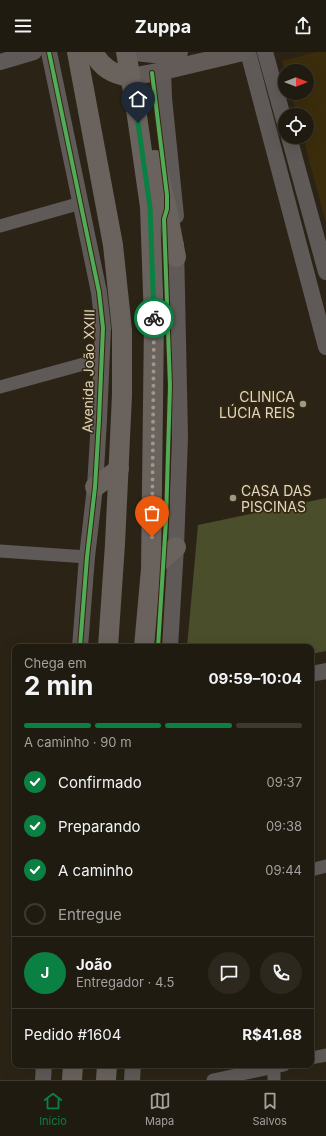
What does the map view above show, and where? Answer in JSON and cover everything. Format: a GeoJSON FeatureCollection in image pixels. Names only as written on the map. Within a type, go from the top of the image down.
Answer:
{"type":"FeatureCollection","features":[{"type":"Feature","properties":{"kind":"main road"},"geometry":{"type":"LineString","coordinates":[[77,52],[113,246],[121,320],[122,395],[108,644]]}},
{"type":"Feature","properties":{"kind":"main road"},"geometry":{"type":"LineString","coordinates":[[92,52],[102,66],[119,75],[130,77],[163,71],[243,52]]}},
{"type":"Feature","properties":{"kind":"main road"},"geometry":{"type":"LineString","coordinates":[[126,52],[150,207],[154,321],[151,569],[144,644]]}},
{"type":"Feature","properties":{"kind":"main road"},"geometry":{"type":"LineString","coordinates":[[135,52],[163,55],[179,52]]}},
{"type":"Feature","properties":{"kind":"main road"},"geometry":{"type":"LineString","coordinates":[[136,109],[147,126],[149,133],[167,209],[176,257]]}},
{"type":"Feature","properties":{"kind":"main road"},"geometry":{"type":"LineString","coordinates":[[95,487],[119,469]]}},
{"type":"Feature","properties":{"kind":"main road"},"geometry":{"type":"LineString","coordinates":[[151,569],[176,547]]}},
{"type":"Feature","properties":{"kind":"main road"},"geometry":{"type":"LineString","coordinates":[[72,1080],[73,1068]]}},
{"type":"Feature","properties":{"kind":"main road"},"geometry":{"type":"LineString","coordinates":[[106,1080],[107,1068]]}},
{"type":"Feature","properties":{"kind":"street"},"geometry":{"type":"LineString","coordinates":[[0,62],[34,52]]}},
{"type":"Feature","properties":{"kind":"street","name":"Avenida João XXIII"},"geometry":{"type":"LineString","coordinates":[[49,52],[99,292],[103,328],[95,487],[87,557],[80,644]]}},
{"type":"Feature","properties":{"kind":"street"},"geometry":{"type":"LineString","coordinates":[[248,52],[326,344]]}},
{"type":"Feature","properties":{"kind":"street"},"geometry":{"type":"LineString","coordinates":[[265,52],[281,108]]}},
{"type":"Feature","properties":{"kind":"street"},"geometry":{"type":"LineString","coordinates":[[163,71],[164,98],[176,215],[180,437],[176,547],[170,644]]}},
{"type":"Feature","properties":{"kind":"street"},"geometry":{"type":"LineString","coordinates":[[291,144],[326,272]]}},
{"type":"Feature","properties":{"kind":"street"},"geometry":{"type":"LineString","coordinates":[[283,182],[300,178]]}},
{"type":"Feature","properties":{"kind":"street"},"geometry":{"type":"LineString","coordinates":[[0,226],[81,203]]}},
{"type":"Feature","properties":{"kind":"street"},"geometry":{"type":"LineString","coordinates":[[301,250],[319,245]]}},
{"type":"Feature","properties":{"kind":"street"},"geometry":{"type":"LineString","coordinates":[[0,388],[102,359]]}},
{"type":"Feature","properties":{"kind":"street"},"geometry":{"type":"LineString","coordinates":[[0,551],[87,557]]}},
{"type":"Feature","properties":{"kind":"street"},"geometry":{"type":"LineString","coordinates":[[314,673],[326,671]]}},
{"type":"Feature","properties":{"kind":"street"},"geometry":{"type":"LineString","coordinates":[[314,869],[326,866]]}},
{"type":"Feature","properties":{"kind":"street"},"geometry":{"type":"LineString","coordinates":[[314,1057],[326,1055]]}},
{"type":"Feature","properties":{"kind":"street"},"geometry":{"type":"LineString","coordinates":[[43,1080],[44,1068]]}},
{"type":"Feature","properties":{"kind":"street"},"geometry":{"type":"LineString","coordinates":[[132,1080],[133,1068]]}},
{"type":"Feature","properties":{"kind":"street"},"geometry":{"type":"LineString","coordinates":[[213,1080],[277,1071]]}},
{"type":"Feature","properties":{"kind":"shaded area"},"geometry":{"type":"Polygon","coordinates":[[[316,52],[326,52],[326,223],[305,144],[314,144],[314,108],[295,108],[293,100],[314,100],[314,64],[283,64],[282,61],[316,52]]]}},
{"type":"Feature","properties":{"kind":"green space"},"geometry":{"type":"Polygon","coordinates":[[[326,498],[326,651],[314,653],[314,644],[187,644],[198,525],[326,498]]]}},
{"type":"Feature","properties":{"kind":"cycle path"},"geometry":{"type":"LineString","coordinates":[[49,52],[99,292],[103,328],[95,487],[87,557],[80,644]]}},
{"type":"Feature","properties":{"kind":"cycle path"},"geometry":{"type":"LineString","coordinates":[[152,73],[167,195],[167,209],[164,219],[170,386],[166,520],[158,644]]}},
{"type":"Feature","properties":{"kind":"way so far"},"geometry":{"type":"LineString","coordinates":[[152,537],[154,318]]}},
{"type":"Feature","properties":{"kind":"place","name":"CLINICA LÚCIA REIS"},"geometry":{"type":"Point","coordinates":[303,404]}},
{"type":"Feature","properties":{"kind":"place","name":"CASA DAS PISCINAS"},"geometry":{"type":"Point","coordinates":[233,498]}},
{"type":"Feature","properties":{"kind":"route"},"geometry":{"type":"LineString","coordinates":[[138,123],[150,207],[154,318]]}}]}
